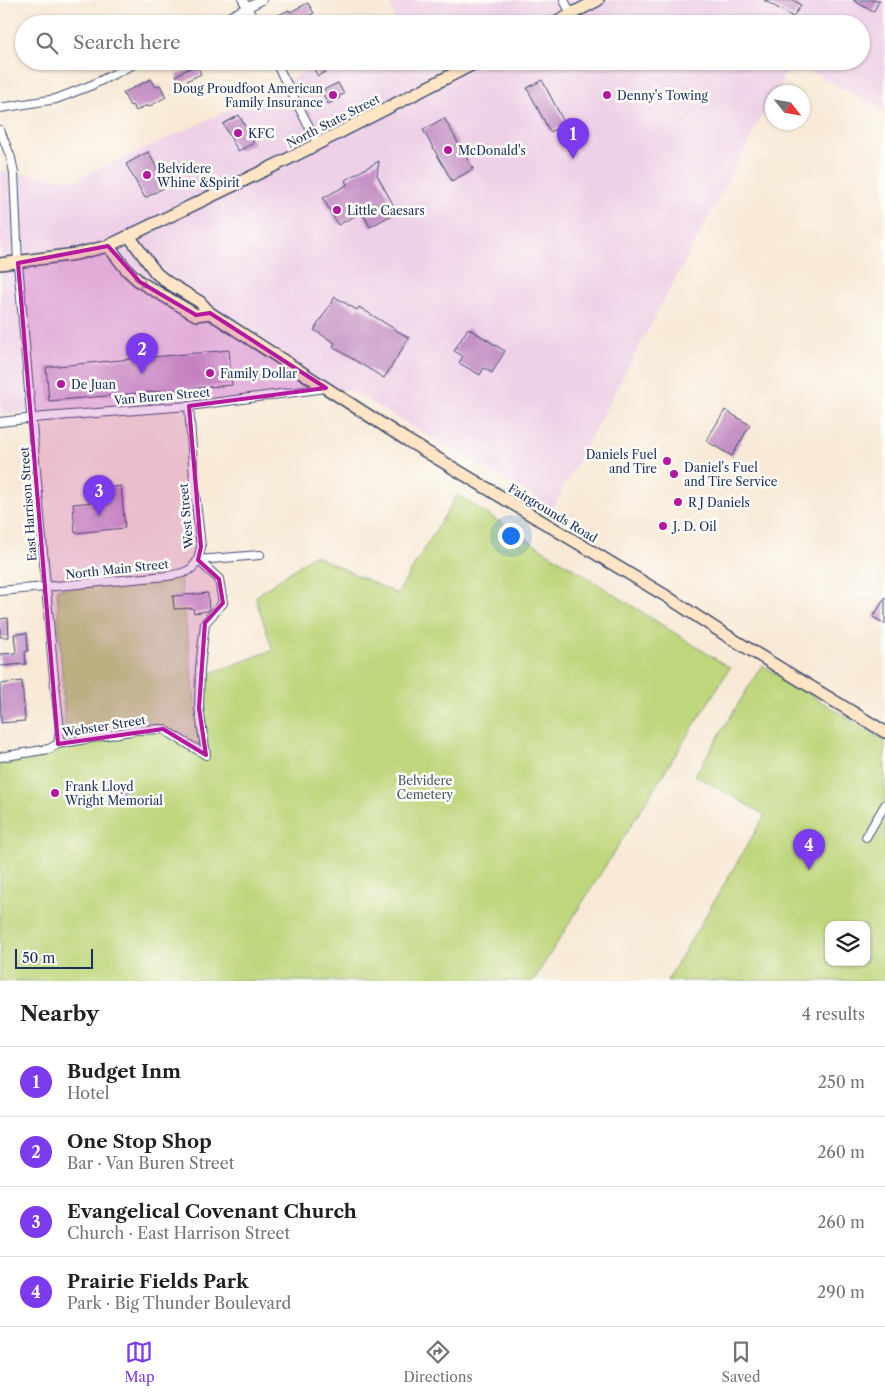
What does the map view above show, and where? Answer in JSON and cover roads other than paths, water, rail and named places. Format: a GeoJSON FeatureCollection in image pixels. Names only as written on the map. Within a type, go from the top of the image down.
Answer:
{"type":"FeatureCollection","features":[{"type":"Feature","properties":{"kind":"main road"},"geometry":{"type":"LineString","coordinates":[[571,14],[598,0]]}},
{"type":"Feature","properties":{"kind":"main road","name":"North State Street"},"geometry":{"type":"LineString","coordinates":[[0,264],[76,254],[108,246],[318,144],[462,70]]}},
{"type":"Feature","properties":{"kind":"main road","name":"Fairgrounds Road"},"geometry":{"type":"LineString","coordinates":[[129,236],[156,273],[174,287],[200,302],[210,313],[420,448],[666,596],[721,632],[885,732]]}},
{"type":"Feature","properties":{"kind":"main road","name":"Fairgrounds Road"},"geometry":{"type":"LineString","coordinates":[[108,246],[126,270],[140,282],[196,315],[210,313]]}},
{"type":"Feature","properties":{"kind":"street"},"geometry":{"type":"LineString","coordinates":[[243,0],[251,15]]}},
{"type":"Feature","properties":{"kind":"street"},"geometry":{"type":"LineString","coordinates":[[233,15],[262,0]]}},
{"type":"Feature","properties":{"kind":"street"},"geometry":{"type":"LineString","coordinates":[[564,0],[571,14]]}},
{"type":"Feature","properties":{"kind":"street"},"geometry":{"type":"LineString","coordinates":[[0,108],[56,99],[92,85],[122,70]]}},
{"type":"Feature","properties":{"kind":"street"},"geometry":{"type":"LineString","coordinates":[[280,70],[318,144]]}},
{"type":"Feature","properties":{"kind":"street","name":"East Harrison Street"},"geometry":{"type":"LineString","coordinates":[[0,130],[12,158],[14,173],[18,263],[60,730],[58,744]]}},
{"type":"Feature","properties":{"kind":"street","name":"Van Buren Street"},"geometry":{"type":"LineString","coordinates":[[0,422],[189,406],[326,388]]}},
{"type":"Feature","properties":{"kind":"street","name":"West Street"},"geometry":{"type":"LineString","coordinates":[[189,406],[201,547],[198,560],[219,579],[224,603],[205,623],[200,668],[199,708],[206,755]]}},
{"type":"Feature","properties":{"kind":"street","name":"North Main Street"},"geometry":{"type":"LineString","coordinates":[[0,591],[46,588],[186,572],[193,569],[198,560],[260,555]]}},
{"type":"Feature","properties":{"kind":"street","name":"Webster Street"},"geometry":{"type":"LineString","coordinates":[[0,756],[49,749],[58,744],[136,730],[163,729],[206,755]]}},
{"type":"Feature","properties":{"kind":"street"},"geometry":{"type":"LineString","coordinates":[[866,837],[885,805]]}},
{"type":"Feature","properties":{"kind":"place","name":"Doug Proudfoot American Family Insurance"},"geometry":{"type":"Point","coordinates":[333,95]}},
{"type":"Feature","properties":{"kind":"place","name":"Denny's Towing"},"geometry":{"type":"Point","coordinates":[607,95]}},
{"type":"Feature","properties":{"kind":"place","name":"KFC"},"geometry":{"type":"Point","coordinates":[238,133]}},
{"type":"Feature","properties":{"kind":"place","name":"McDonald's"},"geometry":{"type":"Point","coordinates":[448,150]}},
{"type":"Feature","properties":{"kind":"place","name":"Budget Inm"},"geometry":{"type":"Point","coordinates":[573,159]}},
{"type":"Feature","properties":{"kind":"place","name":"Belvidere Whine &Spirit"},"geometry":{"type":"Point","coordinates":[147,175]}},
{"type":"Feature","properties":{"kind":"place","name":"Little Caesars"},"geometry":{"type":"Point","coordinates":[337,210]}},
{"type":"Feature","properties":{"kind":"place","name":"Family Dollar"},"geometry":{"type":"Point","coordinates":[210,373]}},
{"type":"Feature","properties":{"kind":"place","name":"One Stop Shop"},"geometry":{"type":"Point","coordinates":[142,374]}},
{"type":"Feature","properties":{"kind":"place","name":"De Juan"},"geometry":{"type":"Point","coordinates":[61,384]}},
{"type":"Feature","properties":{"kind":"place","name":"Daniels Fuel and Tire"},"geometry":{"type":"Point","coordinates":[667,461]}},
{"type":"Feature","properties":{"kind":"place","name":"Daniel's Fuel and Tire Service"},"geometry":{"type":"Point","coordinates":[674,474]}},
{"type":"Feature","properties":{"kind":"place","name":"R J Daniels"},"geometry":{"type":"Point","coordinates":[678,502]}},
{"type":"Feature","properties":{"kind":"place","name":"Evangelical Covenant Church"},"geometry":{"type":"Point","coordinates":[99,516]}},
{"type":"Feature","properties":{"kind":"place","name":"J. D. Oil"},"geometry":{"type":"Point","coordinates":[663,526]}},
{"type":"Feature","properties":{"kind":"place","name":"Frank Lloyd Wright Memorial"},"geometry":{"type":"Point","coordinates":[55,793]}},
{"type":"Feature","properties":{"kind":"place","name":"Prairie Fields Park"},"geometry":{"type":"Point","coordinates":[809,870]}},
{"type":"Feature","properties":{"kind":"park label","name":"Belvidere Cemetery"},"geometry":{"type":"Point","coordinates":[425,787]}}]}
